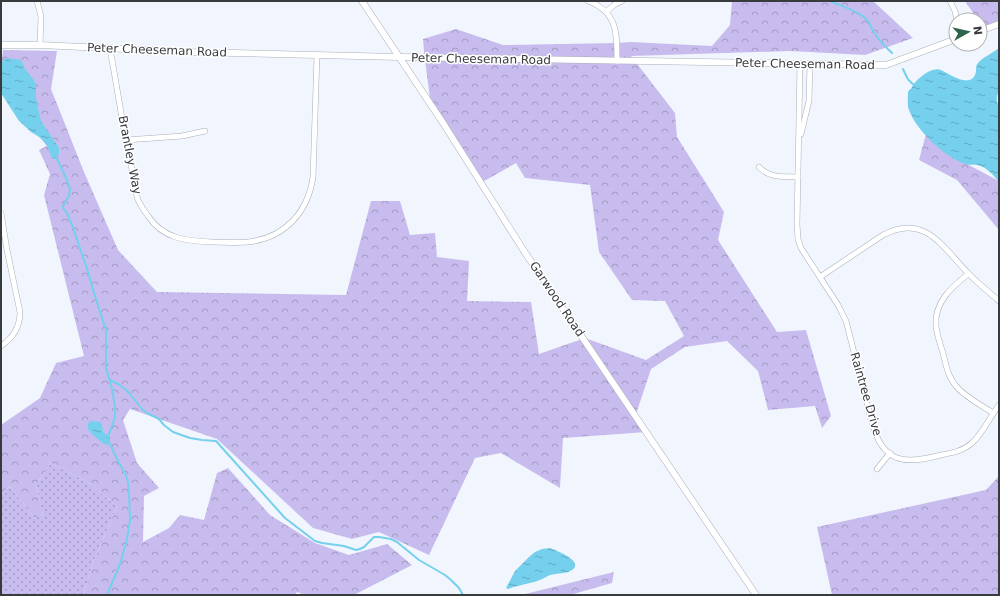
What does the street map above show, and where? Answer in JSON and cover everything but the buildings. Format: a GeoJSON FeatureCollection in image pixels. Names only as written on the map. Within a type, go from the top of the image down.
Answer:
{"type":"FeatureCollection","features":[{"type":"Feature","properties":{"kind":"street"},"geometry":{"type":"LineString","coordinates":[[37,1],[41,16],[40,45]]}},
{"type":"Feature","properties":{"kind":"street","name":"Garwood Road"},"geometry":{"type":"LineString","coordinates":[[362,1],[449,132],[524,251],[756,595]]}},
{"type":"Feature","properties":{"kind":"street"},"geometry":{"type":"LineString","coordinates":[[588,1],[596,4],[612,19],[616,31],[617,61]]}},
{"type":"Feature","properties":{"kind":"street"},"geometry":{"type":"LineString","coordinates":[[606,12],[614,5],[622,1]]}},
{"type":"Feature","properties":{"kind":"street"},"geometry":{"type":"LineString","coordinates":[[950,1],[955,12]]}},
{"type":"Feature","properties":{"kind":"street"},"geometry":{"type":"LineString","coordinates":[[988,28],[999,24]]}},
{"type":"Feature","properties":{"kind":"street","name":"Peter Cheeseman Road"},"geometry":{"type":"LineString","coordinates":[[1,45],[40,45],[190,52],[399,57],[886,65],[948,42]]}},
{"type":"Feature","properties":{"kind":"street","name":"Brantley Way"},"geometry":{"type":"LineString","coordinates":[[110,49],[138,200],[150,219],[164,232],[180,239],[192,241],[249,242],[273,235],[289,226],[297,217],[311,190],[313,177],[317,55]]}},
{"type":"Feature","properties":{"kind":"street","name":"Raintree Drive"},"geometry":{"type":"LineString","coordinates":[[800,64],[798,239],[804,254],[838,305],[846,321],[874,429],[879,441],[886,450],[904,460],[915,461],[959,451],[976,439],[999,405]]}},
{"type":"Feature","properties":{"kind":"street","name":"Raintree Drive"},"geometry":{"type":"LineString","coordinates":[[798,151],[809,101],[810,64]]}},
{"type":"Feature","properties":{"kind":"street"},"geometry":{"type":"LineString","coordinates":[[126,140],[182,136],[205,131]]}},
{"type":"Feature","properties":{"kind":"street"},"geometry":{"type":"LineString","coordinates":[[759,167],[764,172],[773,176],[798,177]]}},
{"type":"Feature","properties":{"kind":"street"},"geometry":{"type":"LineString","coordinates":[[1,213],[3,240],[19,306],[20,317],[15,332],[1,346]]}},
{"type":"Feature","properties":{"kind":"street"},"geometry":{"type":"LineString","coordinates":[[820,277],[883,235],[895,229],[907,228],[923,231],[934,237],[968,274],[999,301]]}},
{"type":"Feature","properties":{"kind":"street"},"geometry":{"type":"LineString","coordinates":[[968,274],[953,286],[942,300],[936,318],[937,331],[951,379],[962,392],[993,413]]}},
{"type":"Feature","properties":{"kind":"street"},"geometry":{"type":"LineString","coordinates":[[877,469],[890,453]]}},
{"type":"Feature","properties":{"kind":"green space"},"geometry":{"type":"Polygon","coordinates":[[[732,1],[873,1],[913,38],[865,55],[790,51],[631,56],[675,113],[677,137],[724,212],[718,240],[777,332],[806,330],[831,416],[822,428],[815,406],[768,410],[758,371],[727,341],[685,347],[651,369],[636,414],[647,432],[563,438],[560,488],[501,453],[475,458],[429,555],[379,532],[352,539],[313,528],[217,439],[130,409],[123,420],[137,463],[159,488],[144,496],[143,542],[169,528],[180,515],[204,520],[217,473],[228,468],[270,515],[315,543],[349,555],[387,544],[412,565],[354,595],[305,595],[297,592],[295,595],[83,595],[94,560],[117,507],[91,484],[51,463],[36,485],[43,515],[34,518],[10,486],[1,494],[1,425],[40,398],[56,363],[84,356],[44,195],[50,174],[39,150],[47,146],[1,92],[3,50],[57,51],[51,89],[84,172],[118,250],[157,292],[346,295],[371,201],[400,201],[410,235],[435,233],[437,257],[469,261],[467,301],[531,302],[539,354],[585,338],[646,360],[684,336],[665,301],[632,300],[599,252],[590,185],[525,178],[516,163],[479,184],[431,106],[423,39],[456,29],[503,45],[631,42],[712,46],[730,25],[732,1]]]}},
{"type":"Feature","properties":{"kind":"green space"},"geometry":{"type":"Polygon","coordinates":[[[965,1],[999,1],[999,25],[988,29],[988,12],[973,12],[965,1]]]}},
{"type":"Feature","properties":{"kind":"green space"},"geometry":{"type":"Polygon","coordinates":[[[927,130],[950,155],[999,181],[999,230],[957,180],[919,160],[927,130]]]}},
{"type":"Feature","properties":{"kind":"green space"},"geometry":{"type":"Polygon","coordinates":[[[51,463],[91,484],[117,507],[94,560],[83,595],[1,595],[1,494],[10,486],[34,518],[43,515],[36,485],[51,463]]]}},
{"type":"Feature","properties":{"kind":"green space"},"geometry":{"type":"Polygon","coordinates":[[[999,476],[999,595],[832,595],[817,527],[986,490],[999,476]]]}},
{"type":"Feature","properties":{"kind":"green space"},"geometry":{"type":"Polygon","coordinates":[[[614,572],[612,583],[570,595],[521,595],[614,572]]]}},
{"type":"Feature","properties":{"kind":"water"},"geometry":{"type":"Polygon","coordinates":[[[999,48],[999,91],[997,95],[997,102],[999,106],[999,182],[984,168],[977,165],[963,163],[948,155],[924,134],[909,110],[908,92],[920,78],[928,72],[937,69],[959,79],[972,79],[975,75],[978,63],[999,48]]]}},
{"type":"Feature","properties":{"kind":"water"},"geometry":{"type":"Polygon","coordinates":[[[7,58],[21,60],[25,69],[34,80],[41,121],[59,148],[59,154],[55,159],[52,158],[46,144],[41,138],[31,132],[19,121],[1,93],[1,65],[3,60],[7,58]]]}},
{"type":"Feature","properties":{"kind":"water"},"geometry":{"type":"Polygon","coordinates":[[[89,422],[100,422],[102,424],[103,432],[110,437],[109,444],[104,444],[89,431],[88,426],[89,422]]]}},
{"type":"Feature","properties":{"kind":"water"},"geometry":{"type":"Polygon","coordinates":[[[550,548],[568,556],[575,563],[575,567],[567,572],[550,575],[534,582],[508,589],[506,588],[515,571],[529,557],[542,549],[550,548]]]}},
{"type":"Feature","properties":{"kind":"waterway"},"geometry":{"type":"LineString","coordinates":[[830,1],[855,11],[864,17],[878,39],[892,53]]}},
{"type":"Feature","properties":{"kind":"waterway"},"geometry":{"type":"LineString","coordinates":[[903,69],[909,81],[916,86]]}},
{"type":"Feature","properties":{"kind":"waterway"},"geometry":{"type":"LineString","coordinates":[[56,157],[70,189],[69,196],[63,208],[72,225],[106,330],[106,368],[115,407],[115,415],[108,440],[126,475],[128,482],[130,520],[127,539],[120,564],[107,595]]}},
{"type":"Feature","properties":{"kind":"waterway"},"geometry":{"type":"LineString","coordinates":[[110,380],[124,388],[142,409],[159,419],[173,432],[190,438],[216,441],[285,518],[315,541],[344,546],[356,550],[364,547],[374,537],[391,539],[419,560],[445,575],[459,588],[463,595]]}}]}
